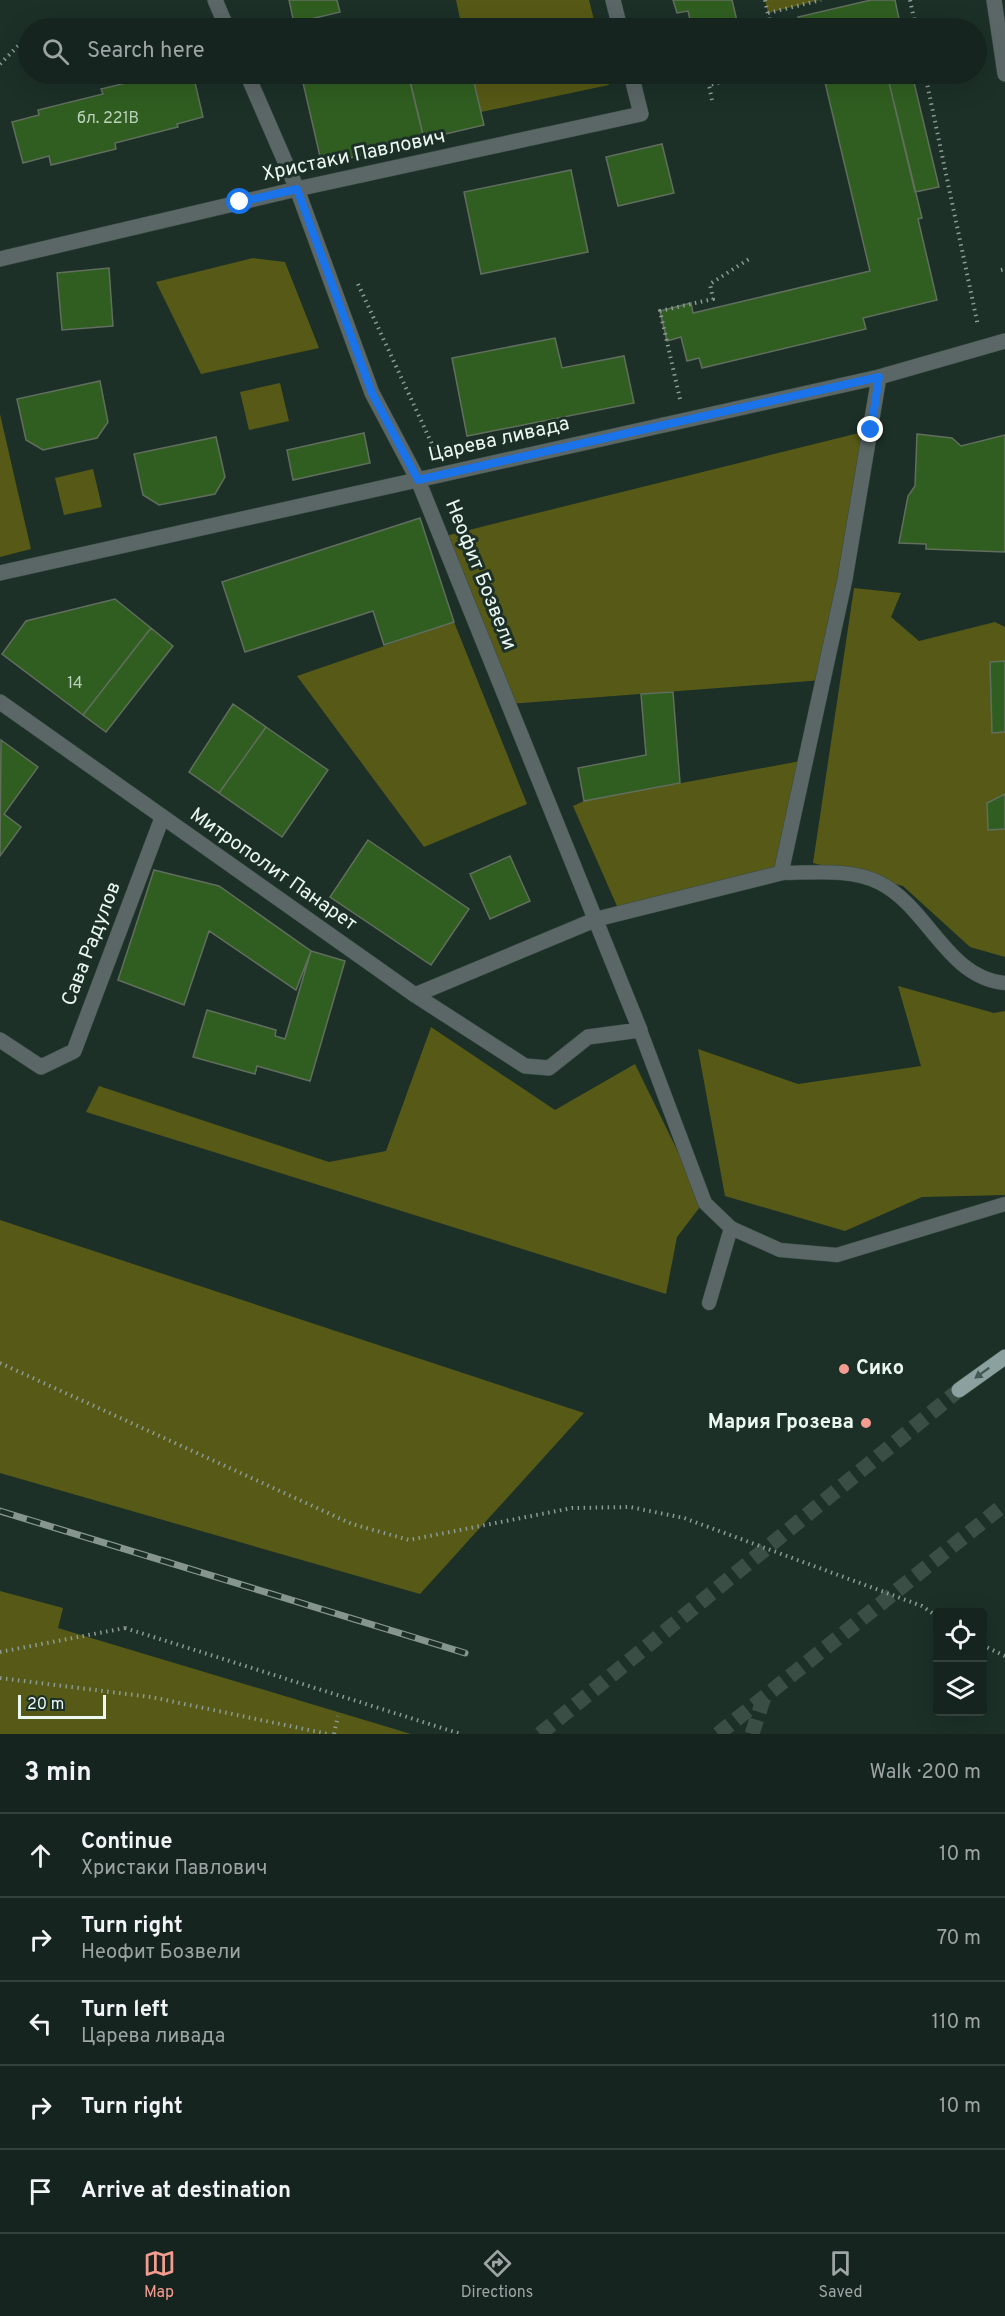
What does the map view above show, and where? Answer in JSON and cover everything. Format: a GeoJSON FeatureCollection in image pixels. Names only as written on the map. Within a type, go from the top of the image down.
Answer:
{"type":"FeatureCollection","features":[{"type":"Feature","properties":{"kind":"main road"},"geometry":{"type":"LineString","coordinates":[[959,1390],[1005,1357]]}},
{"type":"Feature","properties":{"kind":"street"},"geometry":{"type":"LineString","coordinates":[[215,0],[223,18]]}},
{"type":"Feature","properties":{"kind":"street"},"geometry":{"type":"LineString","coordinates":[[613,0],[618,18]]}},
{"type":"Feature","properties":{"kind":"street"},"geometry":{"type":"LineString","coordinates":[[994,0],[1005,74]]}},
{"type":"Feature","properties":{"kind":"street","name":"Неофит Бозвели"},"geometry":{"type":"LineString","coordinates":[[251,84],[297,189],[372,393],[418,480],[640,1030]]}},
{"type":"Feature","properties":{"kind":"street","name":"Христаки Павлович"},"geometry":{"type":"LineString","coordinates":[[0,259],[297,189],[641,114],[634,84]]}},
{"type":"Feature","properties":{"kind":"street","name":"Царева ливада"},"geometry":{"type":"LineString","coordinates":[[0,573],[879,377],[1005,341]]}},
{"type":"Feature","properties":{"kind":"street"},"geometry":{"type":"LineString","coordinates":[[415,995],[597,919],[781,873],[845,579],[879,377]]}},
{"type":"Feature","properties":{"kind":"street","name":"Митрополит Панарет"},"geometry":{"type":"LineString","coordinates":[[0,702],[415,995],[525,1066],[549,1068],[588,1037],[640,1030]]}},
{"type":"Feature","properties":{"kind":"street","name":"Сава Радулов"},"geometry":{"type":"LineString","coordinates":[[0,1040],[41,1067],[74,1051],[162,818]]}},
{"type":"Feature","properties":{"kind":"lane"},"geometry":{"type":"LineString","coordinates":[[781,873],[842,873],[878,881],[901,895],[965,969],[988,982],[1005,983]]}},
{"type":"Feature","properties":{"kind":"lane"},"geometry":{"type":"LineString","coordinates":[[640,1030],[705,1203],[731,1228],[780,1250],[837,1255],[1005,1204]]}},
{"type":"Feature","properties":{"kind":"lane"},"geometry":{"type":"LineString","coordinates":[[709,1303],[731,1228]]}},
{"type":"Feature","properties":{"kind":"path"},"geometry":{"type":"LineString","coordinates":[[765,0],[769,18]]}},
{"type":"Feature","properties":{"kind":"path"},"geometry":{"type":"LineString","coordinates":[[768,13],[821,0]]}},
{"type":"Feature","properties":{"kind":"path"},"geometry":{"type":"LineString","coordinates":[[910,0],[914,18]]}},
{"type":"Feature","properties":{"kind":"path"},"geometry":{"type":"LineString","coordinates":[[0,64],[18,46]]}},
{"type":"Feature","properties":{"kind":"path"},"geometry":{"type":"LineString","coordinates":[[712,100],[709,85],[713,84]]}},
{"type":"Feature","properties":{"kind":"path"},"geometry":{"type":"LineString","coordinates":[[927,84],[982,348]]}},
{"type":"Feature","properties":{"kind":"path"},"geometry":{"type":"LineString","coordinates":[[682,406],[660,311],[713,298],[710,284],[749,259]]}},
{"type":"Feature","properties":{"kind":"path"},"geometry":{"type":"LineString","coordinates":[[356,280],[441,462]]}},
{"type":"Feature","properties":{"kind":"path"},"geometry":{"type":"LineString","coordinates":[[0,1363],[352,1524],[409,1540],[572,1508],[630,1507],[684,1518],[922,1606],[933,1614]]}},
{"type":"Feature","properties":{"kind":"path"},"geometry":{"type":"LineString","coordinates":[[0,1652],[125,1628],[461,1734]]}},
{"type":"Feature","properties":{"kind":"path"},"geometry":{"type":"LineString","coordinates":[[987,1647],[1005,1656]]}},
{"type":"Feature","properties":{"kind":"path"},"geometry":{"type":"LineString","coordinates":[[0,1678],[151,1697],[328,1734]]}},
{"type":"Feature","properties":{"kind":"path"},"geometry":{"type":"LineString","coordinates":[[334,1734],[338,1716]]}},
{"type":"Feature","properties":{"kind":"shaded area"},"geometry":{"type":"Polygon","coordinates":[[[456,0],[589,0],[594,18],[460,18],[456,0]]]}},
{"type":"Feature","properties":{"kind":"shaded area"},"geometry":{"type":"Polygon","coordinates":[[[765,0],[820,0],[768,13],[765,0]]]}},
{"type":"Feature","properties":{"kind":"shaded area"},"geometry":{"type":"Polygon","coordinates":[[[474,84],[609,85],[481,112],[474,84]]]}},
{"type":"Feature","properties":{"kind":"shaded area"},"geometry":{"type":"Polygon","coordinates":[[[253,258],[285,262],[319,348],[201,374],[156,282],[253,258]]]}},
{"type":"Feature","properties":{"kind":"shaded area"},"geometry":{"type":"Polygon","coordinates":[[[280,383],[289,421],[249,430],[240,392],[280,383]]]}},
{"type":"Feature","properties":{"kind":"shaded area"},"geometry":{"type":"Polygon","coordinates":[[[0,414],[31,549],[0,557],[0,414]]]}},
{"type":"Feature","properties":{"kind":"shaded area"},"geometry":{"type":"Polygon","coordinates":[[[871,430],[823,680],[509,704],[441,537],[871,430]]]}},
{"type":"Feature","properties":{"kind":"shaded area"},"geometry":{"type":"Polygon","coordinates":[[[93,469],[102,507],[64,515],[55,478],[93,469]]]}},
{"type":"Feature","properties":{"kind":"shaded area"},"geometry":{"type":"Polygon","coordinates":[[[854,588],[901,593],[891,617],[919,641],[995,622],[1005,627],[1005,957],[970,947],[903,886],[813,863],[854,588]]]}},
{"type":"Feature","properties":{"kind":"shaded area"},"geometry":{"type":"Polygon","coordinates":[[[454,622],[527,804],[424,847],[297,676],[454,622]]]}},
{"type":"Feature","properties":{"kind":"shaded area"},"geometry":{"type":"Polygon","coordinates":[[[806,760],[781,873],[620,913],[573,806],[584,801],[806,760]]]}},
{"type":"Feature","properties":{"kind":"shaded area"},"geometry":{"type":"Polygon","coordinates":[[[898,986],[994,1013],[1005,1011],[1005,1195],[922,1197],[845,1231],[725,1196],[698,1049],[798,1084],[921,1066],[898,986]]]}},
{"type":"Feature","properties":{"kind":"shaded area"},"geometry":{"type":"Polygon","coordinates":[[[431,1027],[555,1110],[635,1064],[703,1203],[677,1237],[666,1294],[86,1112],[99,1086],[329,1162],[386,1151],[431,1027]]]}},
{"type":"Feature","properties":{"kind":"shaded area"},"geometry":{"type":"Polygon","coordinates":[[[0,1220],[584,1413],[420,1594],[0,1473],[0,1220]]]}},
{"type":"Feature","properties":{"kind":"shaded area"},"geometry":{"type":"Polygon","coordinates":[[[0,1591],[63,1608],[58,1628],[411,1734],[0,1734],[0,1591]]]}},
{"type":"Feature","properties":{"kind":"building"},"geometry":{"type":"Polygon","coordinates":[[[289,0],[337,0],[340,12],[315,18],[293,18],[289,0]]]}},
{"type":"Feature","properties":{"kind":"building"},"geometry":{"type":"Polygon","coordinates":[[[673,0],[732,0],[736,18],[689,18],[688,11],[677,13],[673,0]]]}},
{"type":"Feature","properties":{"kind":"building"},"geometry":{"type":"Polygon","coordinates":[[[871,0],[895,0],[899,18],[798,18],[871,0]]]}},
{"type":"Feature","properties":{"kind":"building"},"geometry":{"type":"Polygon","coordinates":[[[122,84],[195,84],[203,117],[177,124],[178,127],[115,143],[116,149],[51,165],[49,156],[23,163],[12,122],[39,115],[38,110],[103,94],[101,89],[122,84]]]}},
{"type":"Feature","properties":{"kind":"building"},"geometry":{"type":"Polygon","coordinates":[[[303,84],[410,84],[424,139],[322,165],[303,84]]]}},
{"type":"Feature","properties":{"kind":"building"},"geometry":{"type":"Polygon","coordinates":[[[411,84],[474,84],[484,125],[424,139],[411,84]]]}},
{"type":"Feature","properties":{"kind":"building"},"geometry":{"type":"Polygon","coordinates":[[[825,84],[889,84],[922,218],[918,219],[937,300],[863,318],[866,329],[702,368],[699,358],[687,361],[681,337],[667,341],[660,311],[691,303],[693,313],[870,271],[825,84]]]}},
{"type":"Feature","properties":{"kind":"building"},"geometry":{"type":"Polygon","coordinates":[[[889,84],[914,84],[939,187],[915,192],[889,84]]]}},
{"type":"Feature","properties":{"kind":"building"},"geometry":{"type":"Polygon","coordinates":[[[662,144],[674,193],[618,206],[606,157],[662,144]]]}},
{"type":"Feature","properties":{"kind":"building"},"geometry":{"type":"Polygon","coordinates":[[[571,170],[588,252],[481,274],[464,192],[571,170]]]}},
{"type":"Feature","properties":{"kind":"building"},"geometry":{"type":"Polygon","coordinates":[[[109,268],[113,326],[62,330],[57,273],[109,268]]]}},
{"type":"Feature","properties":{"kind":"building"},"geometry":{"type":"Polygon","coordinates":[[[555,338],[562,368],[624,356],[634,403],[467,436],[452,358],[555,338]]]}},
{"type":"Feature","properties":{"kind":"building"},"geometry":{"type":"Polygon","coordinates":[[[100,381],[108,422],[97,438],[43,450],[26,440],[17,399],[100,381]]]}},
{"type":"Feature","properties":{"kind":"building"},"geometry":{"type":"Polygon","coordinates":[[[364,433],[370,463],[293,480],[287,450],[364,433]]]}},
{"type":"Feature","properties":{"kind":"building"},"geometry":{"type":"Polygon","coordinates":[[[917,434],[952,438],[961,446],[1005,435],[1005,552],[926,549],[926,544],[899,543],[908,496],[915,486],[917,434]]]}},
{"type":"Feature","properties":{"kind":"building"},"geometry":{"type":"Polygon","coordinates":[[[216,437],[225,477],[215,494],[159,505],[143,495],[134,454],[216,437]]]}},
{"type":"Feature","properties":{"kind":"building"},"geometry":{"type":"Polygon","coordinates":[[[420,518],[454,622],[384,645],[373,611],[245,652],[222,582],[420,518]]]}},
{"type":"Feature","properties":{"kind":"building"},"geometry":{"type":"Polygon","coordinates":[[[115,599],[151,628],[83,715],[2,654],[26,621],[115,599]]]}},
{"type":"Feature","properties":{"kind":"building"},"geometry":{"type":"Polygon","coordinates":[[[151,628],[173,646],[106,732],[83,715],[151,628]]]}},
{"type":"Feature","properties":{"kind":"building"},"geometry":{"type":"Polygon","coordinates":[[[1005,661],[1005,732],[992,733],[990,662],[1005,661]]]}},
{"type":"Feature","properties":{"kind":"building"},"geometry":{"type":"Polygon","coordinates":[[[673,692],[680,783],[584,801],[578,768],[646,755],[641,694],[673,692]]]}},
{"type":"Feature","properties":{"kind":"building"},"geometry":{"type":"Polygon","coordinates":[[[233,704],[266,727],[219,793],[189,772],[233,704]]]}},
{"type":"Feature","properties":{"kind":"building"},"geometry":{"type":"Polygon","coordinates":[[[266,727],[328,770],[282,837],[219,793],[266,727]]]}},
{"type":"Feature","properties":{"kind":"building"},"geometry":{"type":"Polygon","coordinates":[[[1,740],[38,767],[4,814],[21,827],[0,856],[1,740]]]}},
{"type":"Feature","properties":{"kind":"building"},"geometry":{"type":"Polygon","coordinates":[[[1005,794],[1005,829],[988,830],[987,803],[1005,794]]]}},
{"type":"Feature","properties":{"kind":"building"},"geometry":{"type":"Polygon","coordinates":[[[368,840],[469,909],[431,965],[330,897],[368,840]]]}},
{"type":"Feature","properties":{"kind":"building"},"geometry":{"type":"Polygon","coordinates":[[[510,856],[530,901],[490,919],[470,874],[510,856]]]}},
{"type":"Feature","properties":{"kind":"building"},"geometry":{"type":"Polygon","coordinates":[[[154,870],[219,886],[311,951],[296,990],[209,931],[184,1005],[118,980],[154,870]]]}},
{"type":"Feature","properties":{"kind":"building"},"geometry":{"type":"Polygon","coordinates":[[[311,951],[345,961],[310,1081],[257,1066],[255,1074],[193,1057],[207,1010],[276,1030],[275,1036],[285,1039],[311,951]]]}},
{"type":"Feature","properties":{"kind":"tunnel"},"geometry":{"type":"LineString","coordinates":[[540,1734],[959,1390]]}},
{"type":"Feature","properties":{"kind":"tunnel"},"geometry":{"type":"LineString","coordinates":[[718,1734],[1005,1504]]}},
{"type":"Feature","properties":{"kind":"tunnel"},"geometry":{"type":"LineString","coordinates":[[752,1734],[764,1697]]}},
{"type":"Feature","properties":{"kind":"railway"},"geometry":{"type":"LineString","coordinates":[[0,1511],[465,1653]]}},
{"type":"Feature","properties":{"kind":"place","name":"Сико"},"geometry":{"type":"Point","coordinates":[844,1369]}},
{"type":"Feature","properties":{"kind":"place","name":"Мария Грозева"},"geometry":{"type":"Point","coordinates":[866,1423]}},
{"type":"Feature","properties":{"kind":"route"},"geometry":{"type":"LineString","coordinates":[[240,202],[297,189],[372,393],[418,480],[879,377],[871,430]]}}]}
